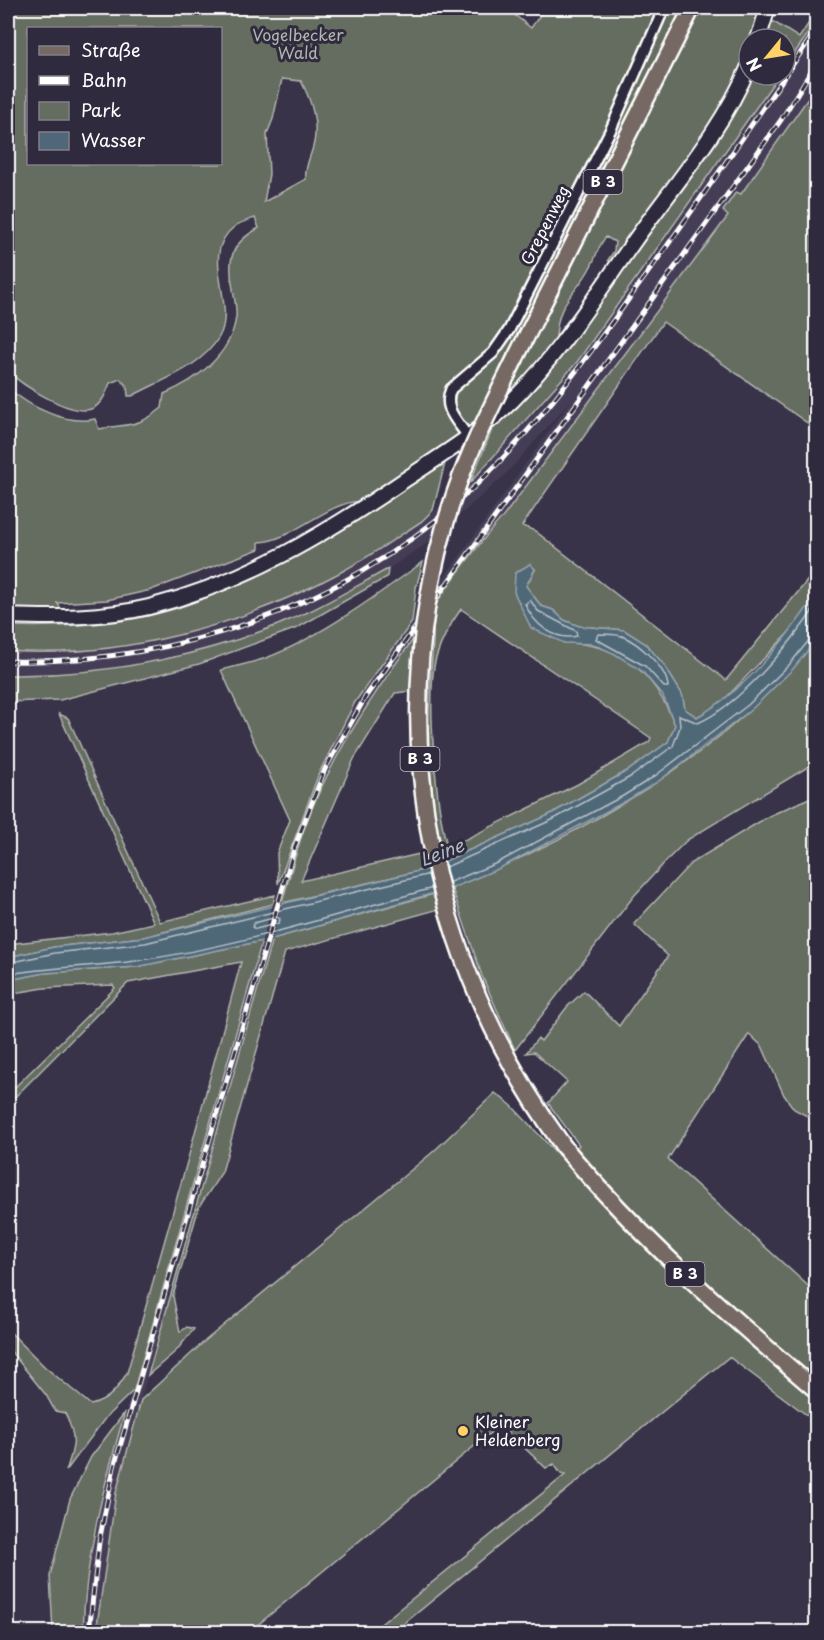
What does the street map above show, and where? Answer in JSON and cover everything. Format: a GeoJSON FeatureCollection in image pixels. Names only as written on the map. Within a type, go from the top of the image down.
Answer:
{"type":"FeatureCollection","features":[{"type":"Feature","properties":{"kind":"main road","name":"B 3"},"geometry":{"type":"LineString","coordinates":[[692,8],[516,357],[465,466],[439,548],[422,658],[420,748],[429,838],[442,897],[460,957],[484,1014],[512,1070],[564,1147],[649,1240],[739,1323],[816,1389]]}},
{"type":"Feature","properties":{"kind":"street","name":"Grepenweg"},"geometry":{"type":"LineString","coordinates":[[468,436],[448,410],[448,397],[451,389],[493,353],[509,330],[611,129],[664,8]]}},
{"type":"Feature","properties":{"kind":"street"},"geometry":{"type":"LineString","coordinates":[[762,27],[768,8]]}},
{"type":"Feature","properties":{"kind":"street"},"geometry":{"type":"LineString","coordinates":[[8,616],[63,618],[147,607],[233,579],[278,560],[325,532],[468,436],[513,400],[561,343],[715,127],[737,87]]}},
{"type":"Feature","properties":{"kind":"shaded area"},"geometry":{"type":"Polygon","coordinates":[[[816,22],[816,87],[741,195],[736,192],[728,216],[503,518],[490,531],[377,688],[339,752],[315,800],[291,871],[282,870],[297,828],[319,773],[355,702],[572,399],[504,476],[429,542],[388,569],[309,612],[211,648],[155,662],[59,676],[8,675],[8,651],[46,654],[142,643],[207,628],[263,607],[341,572],[422,521],[470,483],[542,404],[607,320],[771,87],[797,87],[797,50],[816,22]]]}},
{"type":"Feature","properties":{"kind":"shaded area"},"geometry":{"type":"Polygon","coordinates":[[[266,956],[202,1183],[193,1180],[257,957],[266,956]]]}},
{"type":"Feature","properties":{"kind":"shaded area"},"geometry":{"type":"Polygon","coordinates":[[[170,1296],[123,1462],[110,1529],[96,1632],[83,1632],[95,1529],[102,1493],[159,1298],[170,1296]]]}},
{"type":"Feature","properties":{"kind":"green space","name":"Vogelbecker Wald"},"geometry":{"type":"Polygon","coordinates":[[[8,8],[506,8],[531,28],[545,8],[763,8],[761,14],[782,27],[737,27],[737,87],[771,87],[577,362],[470,483],[513,379],[496,378],[462,448],[379,504],[445,463],[433,510],[422,521],[372,554],[303,591],[222,623],[137,644],[94,650],[8,651],[8,626],[87,625],[140,618],[165,612],[215,593],[8,622],[8,388],[27,402],[48,413],[72,419],[95,419],[99,429],[132,424],[153,415],[162,408],[164,394],[200,374],[220,354],[227,343],[236,317],[231,260],[242,240],[259,228],[255,218],[236,225],[224,238],[219,251],[218,265],[224,324],[212,347],[192,365],[132,396],[128,396],[127,386],[120,379],[110,383],[98,405],[91,409],[82,410],[59,404],[24,384],[8,371],[8,8]],[[282,79],[273,119],[267,134],[269,174],[264,202],[306,179],[315,130],[311,104],[301,81],[282,79]],[[606,237],[603,240],[585,276],[564,305],[556,336],[605,273],[610,262],[608,260],[614,251],[615,242],[606,237]],[[360,501],[334,508],[284,535],[259,542],[259,549],[151,590],[107,600],[57,603],[63,611],[114,606],[172,595],[201,586],[257,562],[360,501]]]}},
{"type":"Feature","properties":{"kind":"green space"},"geometry":{"type":"Polygon","coordinates":[[[816,12],[816,22],[797,50],[797,37],[799,38],[816,12]]]}},
{"type":"Feature","properties":{"kind":"green space"},"geometry":{"type":"Polygon","coordinates":[[[816,87],[816,429],[663,322],[522,526],[535,531],[726,680],[807,581],[816,565],[816,595],[796,625],[720,704],[697,717],[685,709],[682,694],[664,665],[646,644],[624,630],[579,626],[564,620],[553,610],[541,606],[526,586],[535,570],[515,573],[564,643],[603,648],[633,665],[657,690],[675,725],[668,742],[629,770],[549,815],[445,861],[433,808],[429,753],[429,698],[434,615],[438,600],[503,517],[728,216],[723,211],[736,192],[741,194],[816,87]],[[461,609],[441,645],[433,674],[432,724],[436,783],[448,848],[578,784],[649,742],[651,738],[461,609]]]}},
{"type":"Feature","properties":{"kind":"green space"},"geometry":{"type":"Polygon","coordinates":[[[423,562],[416,588],[412,622],[355,702],[319,773],[278,884],[277,853],[290,820],[221,670],[250,663],[286,650],[347,615],[423,562]]]}},
{"type":"Feature","properties":{"kind":"green space"},"geometry":{"type":"Polygon","coordinates":[[[388,569],[387,577],[297,628],[199,664],[60,700],[8,702],[8,675],[85,672],[161,660],[199,651],[236,640],[308,612],[388,569]]]}},
{"type":"Feature","properties":{"kind":"green space"},"geometry":{"type":"Polygon","coordinates":[[[414,638],[412,691],[395,693],[354,759],[301,881],[424,853],[427,869],[282,903],[306,824],[326,778],[361,716],[414,638]]]}},
{"type":"Feature","properties":{"kind":"green space"},"geometry":{"type":"Polygon","coordinates":[[[816,640],[816,762],[687,840],[633,897],[515,1050],[482,976],[452,888],[553,842],[602,816],[696,755],[740,720],[780,681],[816,640]]]}},
{"type":"Feature","properties":{"kind":"green space"},"geometry":{"type":"Polygon","coordinates":[[[59,714],[68,718],[160,922],[275,895],[273,904],[144,937],[54,947],[8,957],[8,944],[112,932],[154,923],[59,714]]]}},
{"type":"Feature","properties":{"kind":"green space"},"geometry":{"type":"Polygon","coordinates":[[[816,795],[816,1121],[794,1109],[784,1095],[762,1046],[749,1034],[668,1159],[816,1293],[816,1422],[729,1357],[400,1627],[399,1632],[371,1632],[565,1475],[561,1474],[554,1464],[546,1468],[500,1425],[249,1632],[96,1632],[116,1493],[141,1400],[206,1340],[434,1151],[495,1093],[511,1105],[562,1159],[579,1145],[548,1103],[567,1082],[534,1052],[526,1053],[538,1038],[541,1041],[567,1007],[584,991],[619,1026],[668,956],[634,924],[691,863],[769,816],[816,795]]]}},
{"type":"Feature","properties":{"kind":"green space"},"geometry":{"type":"Polygon","coordinates":[[[434,894],[439,909],[285,952],[222,1172],[199,1207],[173,1296],[180,1332],[187,1327],[194,1329],[176,1351],[148,1375],[272,939],[434,894]]]}},
{"type":"Feature","properties":{"kind":"green space"},"geometry":{"type":"Polygon","coordinates":[[[262,941],[134,1390],[106,1417],[66,1471],[73,1442],[69,1422],[65,1413],[55,1411],[46,1395],[8,1348],[8,1330],[45,1367],[91,1405],[108,1397],[127,1373],[241,962],[128,983],[8,1104],[8,1094],[115,988],[113,985],[44,988],[8,994],[8,980],[45,973],[136,967],[262,941]]]}},
{"type":"Feature","properties":{"kind":"green space"},"geometry":{"type":"Polygon","coordinates":[[[125,1412],[97,1521],[87,1576],[83,1632],[53,1632],[50,1576],[70,1499],[91,1457],[125,1412]]]}},
{"type":"Feature","properties":{"kind":"water"},"geometry":{"type":"Polygon","coordinates":[[[530,564],[535,569],[526,586],[541,606],[553,610],[564,620],[579,626],[624,630],[646,644],[664,665],[682,694],[685,709],[697,717],[715,706],[748,679],[791,630],[816,595],[816,640],[793,669],[752,709],[659,781],[500,868],[452,888],[272,939],[136,967],[45,973],[8,980],[8,957],[54,947],[144,937],[427,869],[549,815],[629,770],[668,742],[675,725],[663,696],[642,671],[615,654],[593,644],[564,643],[531,628],[514,592],[515,573],[530,564]]]}},
{"type":"Feature","properties":{"kind":"pier"},"geometry":{"type":"Polygon","coordinates":[[[283,900],[271,942],[261,944],[274,901],[283,900]]]}},
{"type":"Feature","properties":{"kind":"railway"},"geometry":{"type":"LineString","coordinates":[[8,661],[70,660],[131,653],[191,640],[250,623],[308,599],[362,571],[414,537],[486,475],[553,400],[680,228],[816,30]]}},
{"type":"Feature","properties":{"kind":"railway"},"geometry":{"type":"LineString","coordinates":[[89,1632],[99,1542],[114,1467],[295,846],[325,769],[366,696],[781,120],[816,63]]}},
{"type":"Feature","properties":{"kind":"place","name":"Kleiner Heldenberg"},"geometry":{"type":"Point","coordinates":[463,1431]}},
{"type":"Feature","properties":{"kind":"water label","name":"Leine"},"geometry":{"type":"Point","coordinates":[442,853]}}]}
